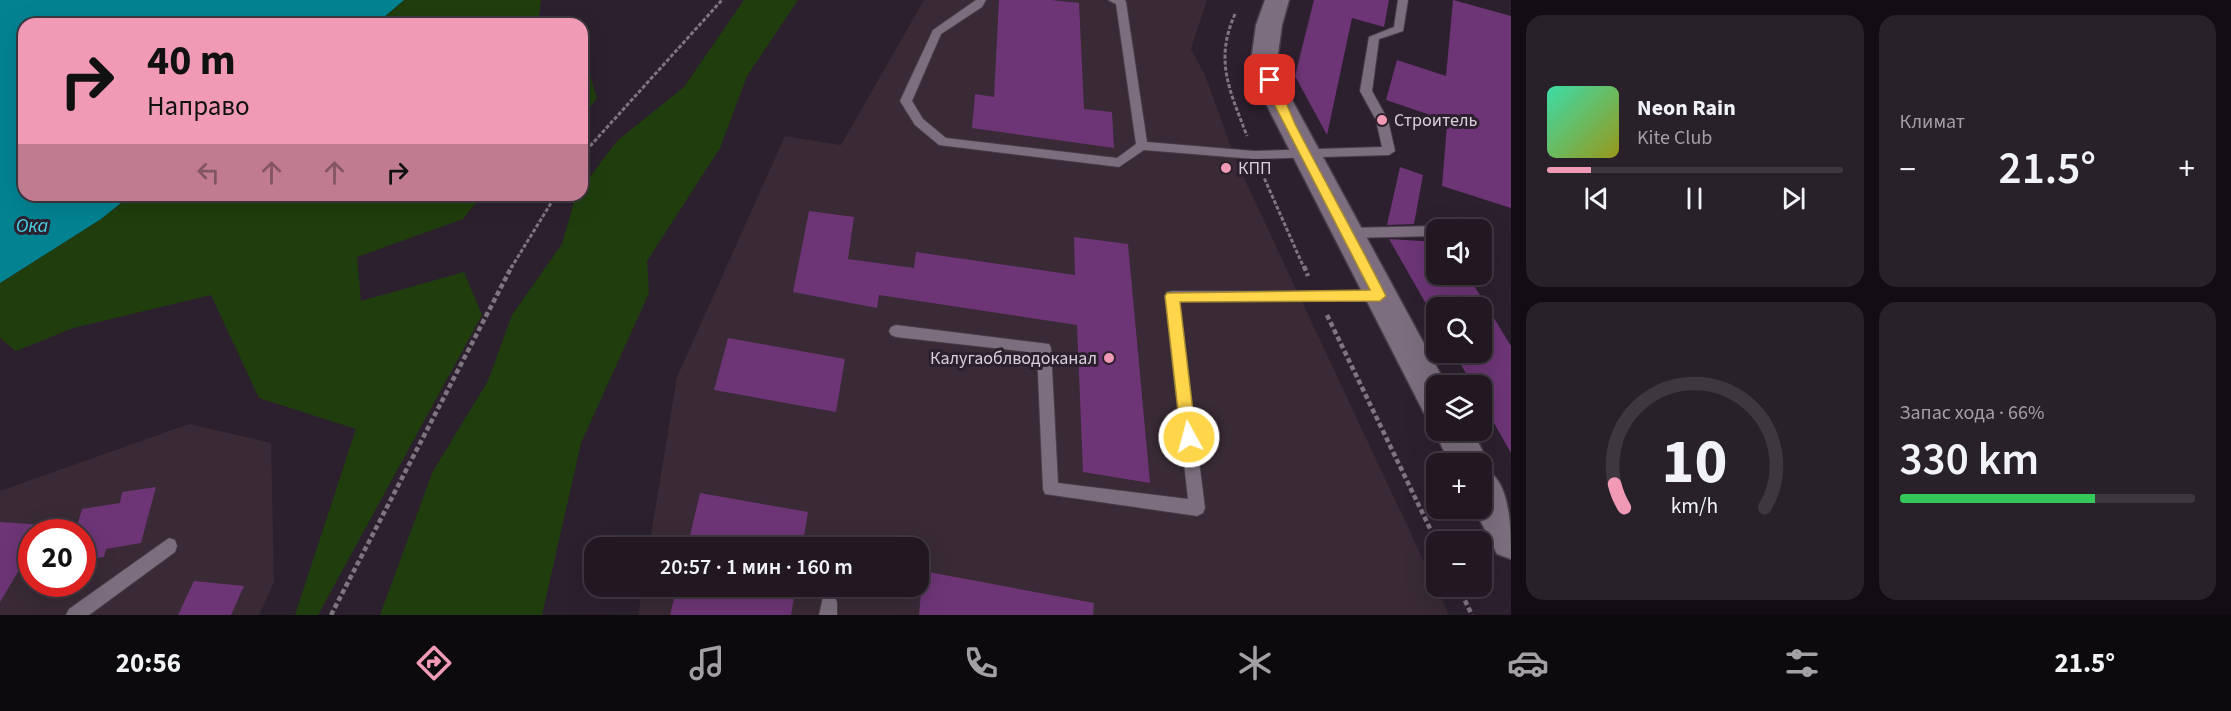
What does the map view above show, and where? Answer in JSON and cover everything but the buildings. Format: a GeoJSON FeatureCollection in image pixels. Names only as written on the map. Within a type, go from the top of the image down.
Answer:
{"type":"FeatureCollection","features":[{"type":"Feature","properties":{"kind":"main road"},"geometry":{"type":"LineString","coordinates":[[1277,0],[1269,25],[1264,61],[1277,98],[1426,382]]}},
{"type":"Feature","properties":{"kind":"main road"},"geometry":{"type":"LineString","coordinates":[[1492,505],[1511,540]]}},
{"type":"Feature","properties":{"kind":"lane"},"geometry":{"type":"LineString","coordinates":[[981,0],[937,32],[906,101],[919,122],[943,142],[1119,164],[1142,146],[1254,155],[1389,151],[1382,120],[1366,91],[1374,37],[1399,29],[1403,0]]}},
{"type":"Feature","properties":{"kind":"lane"},"geometry":{"type":"LineString","coordinates":[[1121,1],[1142,146]]}},
{"type":"Feature","properties":{"kind":"lane"},"geometry":{"type":"LineString","coordinates":[[1347,233],[1426,231]]}},
{"type":"Feature","properties":{"kind":"lane"},"geometry":{"type":"LineString","coordinates":[[896,331],[1044,348],[1051,489],[1197,508],[1172,296],[1380,296]]}},
{"type":"Feature","properties":{"kind":"lane"},"geometry":{"type":"LineString","coordinates":[[75,615],[169,546]]}},
{"type":"Feature","properties":{"kind":"path"},"geometry":{"type":"LineString","coordinates":[[588,148],[722,0]]}},
{"type":"Feature","properties":{"kind":"path"},"geometry":{"type":"LineString","coordinates":[[332,615],[513,266],[552,201]]}},
{"type":"Feature","properties":{"kind":"path"},"geometry":{"type":"LineString","coordinates":[[1463,597],[1472,615]]}},
{"type":"Feature","properties":{"kind":"shaded area"},"geometry":{"type":"Polygon","coordinates":[[[924,0],[1207,0],[1191,49],[1205,75],[1237,163],[1426,566],[1426,597],[1441,597],[1449,615],[638,615],[641,597],[929,597],[929,537],[651,537],[677,377],[785,136],[841,145],[924,0]]]}},
{"type":"Feature","properties":{"kind":"shaded area"},"geometry":{"type":"Polygon","coordinates":[[[189,424],[271,443],[274,582],[259,615],[0,615],[0,491],[189,424]]]}},
{"type":"Feature","properties":{"kind":"green space"},"geometry":{"type":"Polygon","coordinates":[[[404,0],[541,0],[539,18],[383,18],[404,0]]]}},
{"type":"Feature","properties":{"kind":"green space"},"geometry":{"type":"Polygon","coordinates":[[[744,0],[798,0],[747,76],[720,148],[647,261],[649,293],[581,443],[542,615],[380,615],[433,471],[488,381],[512,315],[562,244],[574,201],[588,201],[588,179],[617,141],[684,87],[744,0]]]}},
{"type":"Feature","properties":{"kind":"green space"},"geometry":{"type":"Polygon","coordinates":[[[588,70],[597,98],[588,109],[588,70]]]}},
{"type":"Feature","properties":{"kind":"green space"},"geometry":{"type":"Polygon","coordinates":[[[124,201],[477,201],[463,219],[357,257],[361,301],[464,272],[482,315],[318,615],[295,615],[356,429],[259,398],[211,295],[73,328],[16,351],[0,338],[0,283],[101,219],[124,201]]]}},
{"type":"Feature","properties":{"kind":"water","name":"Ока"},"geometry":{"type":"Polygon","coordinates":[[[0,0],[404,0],[383,18],[18,18],[18,201],[124,201],[101,219],[0,283],[0,0]]]}},
{"type":"Feature","properties":{"kind":"place","name":"Строитель"},"geometry":{"type":"Point","coordinates":[1382,120]}},
{"type":"Feature","properties":{"kind":"place","name":"КПП"},"geometry":{"type":"Point","coordinates":[1226,168]}},
{"type":"Feature","properties":{"kind":"place","name":"Калугаоблводоканал"},"geometry":{"type":"Point","coordinates":[1109,358]}},
{"type":"Feature","properties":{"kind":"route"},"geometry":{"type":"LineString","coordinates":[[1189,437],[1172,296],[1380,296],[1305,154],[1270,80]]}}]}
